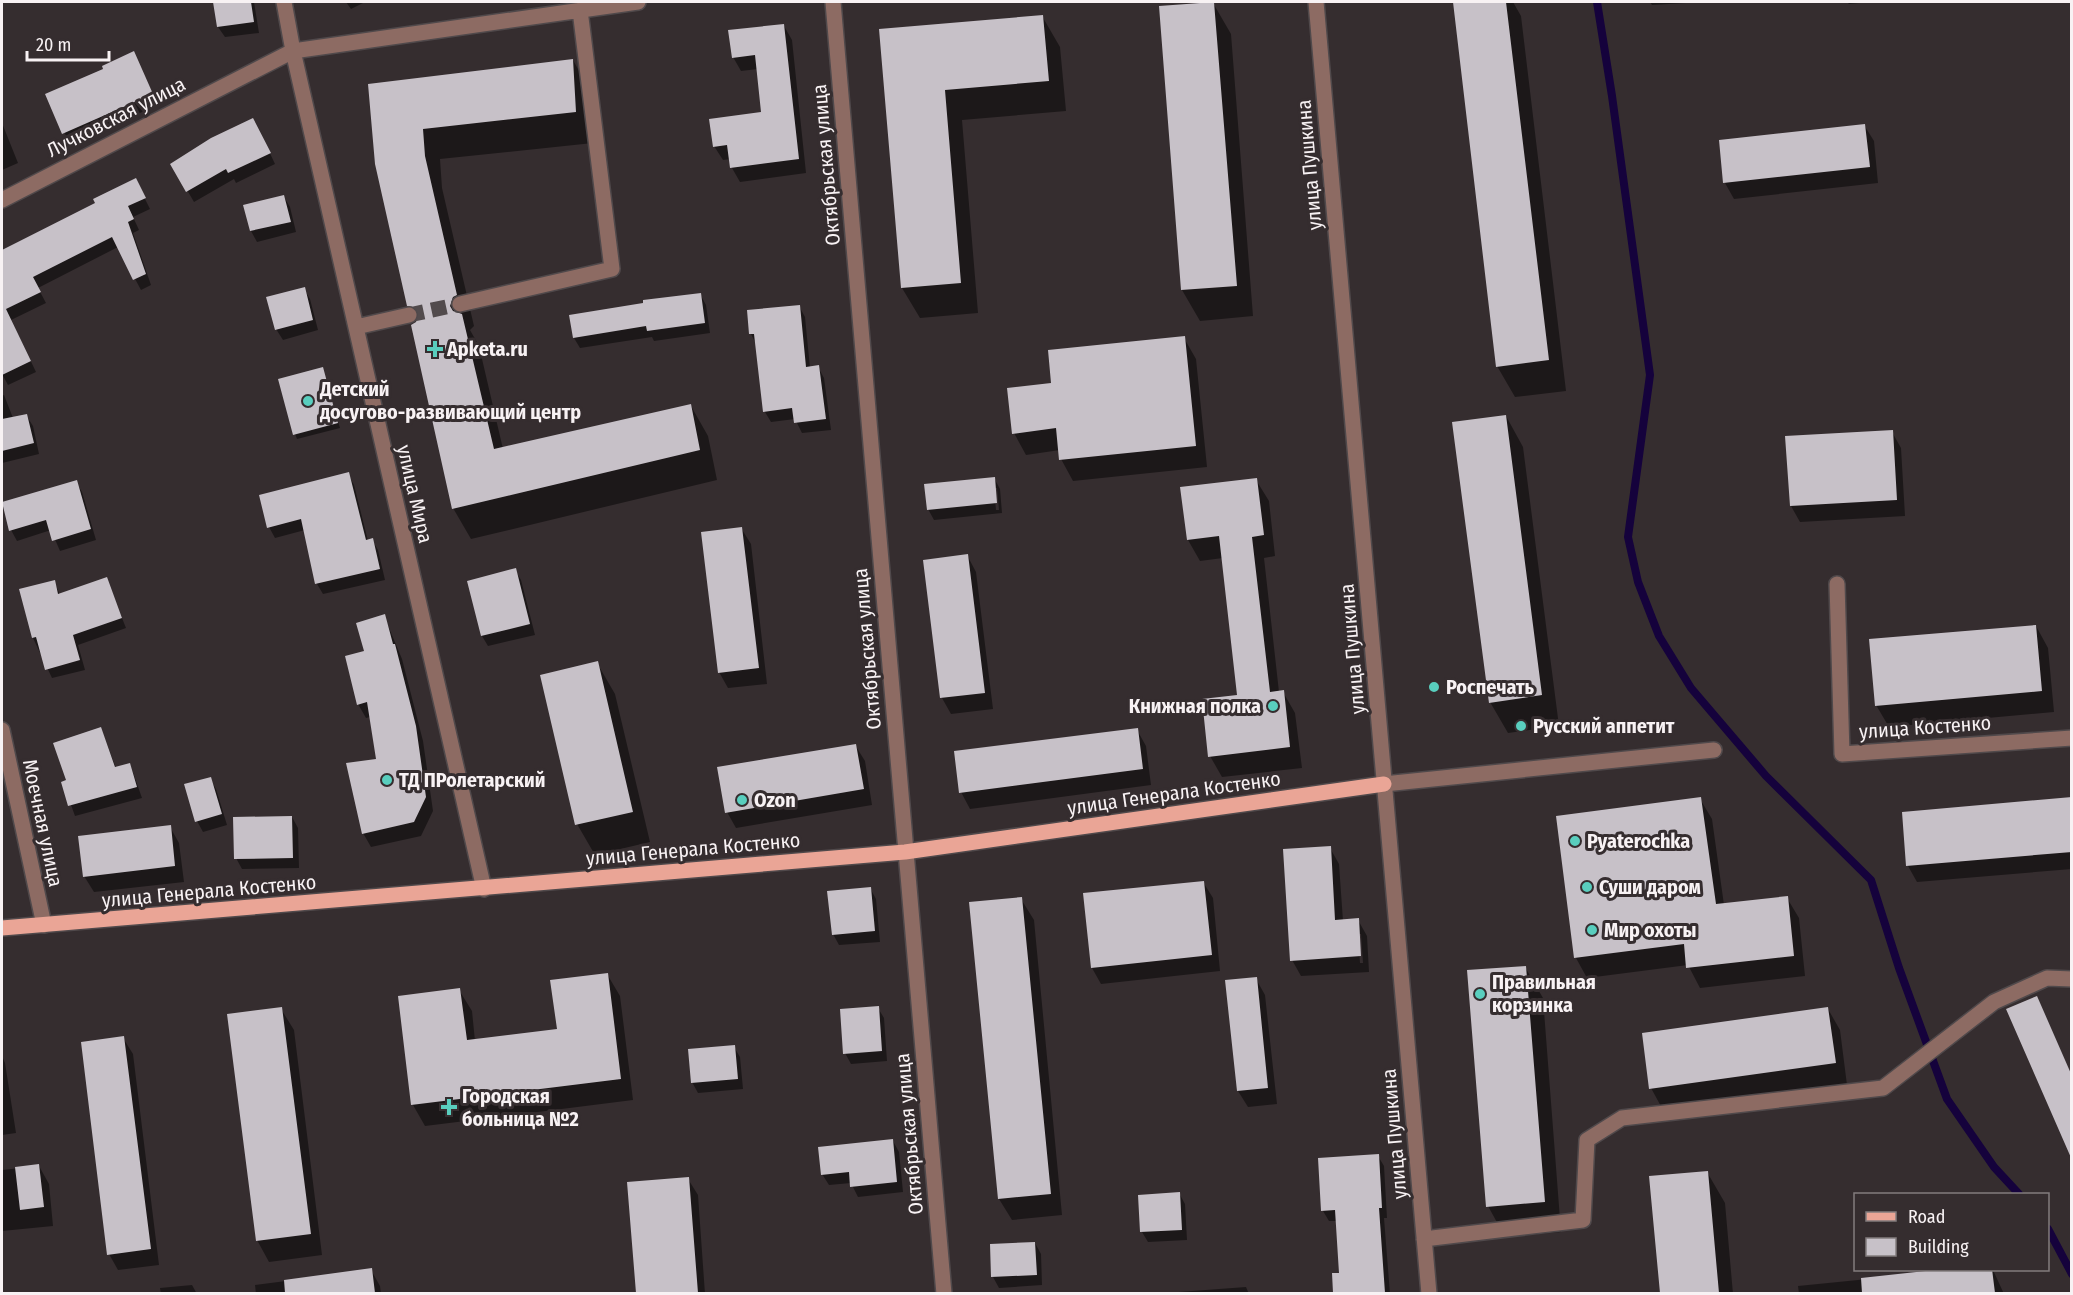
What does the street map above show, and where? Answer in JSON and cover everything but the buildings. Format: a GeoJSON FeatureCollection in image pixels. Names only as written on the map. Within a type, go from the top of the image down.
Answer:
{"type":"FeatureCollection","features":[{"type":"Feature","properties":{"kind":"main road","name":"улица Генерала Костенко"},"geometry":{"type":"LineString","coordinates":[[2,928],[905,852],[1384,784]]}},
{"type":"Feature","properties":{"kind":"street","name":"улица Мира"},"geometry":{"type":"LineString","coordinates":[[284,2],[293,51],[484,889]]}},
{"type":"Feature","properties":{"kind":"street","name":"Лучковская улица"},"geometry":{"type":"LineString","coordinates":[[2,200],[293,51],[638,2]]}},
{"type":"Feature","properties":{"kind":"street","name":"Октябрьская улица"},"geometry":{"type":"LineString","coordinates":[[833,2],[944,1293]]}},
{"type":"Feature","properties":{"kind":"street","name":"улица Пушкина"},"geometry":{"type":"LineString","coordinates":[[1316,2],[1429,1293]]}},
{"type":"Feature","properties":{"kind":"street"},"geometry":{"type":"LineString","coordinates":[[460,304],[612,269],[580,10]]}},
{"type":"Feature","properties":{"kind":"street"},"geometry":{"type":"LineString","coordinates":[[356,327],[409,315]]}},
{"type":"Feature","properties":{"kind":"street","name":"улица Костенко"},"geometry":{"type":"LineString","coordinates":[[1837,584],[1842,754],[2072,738]]}},
{"type":"Feature","properties":{"kind":"street","name":"Моечная улица"},"geometry":{"type":"LineString","coordinates":[[2,730],[44,925]]}},
{"type":"Feature","properties":{"kind":"street"},"geometry":{"type":"LineString","coordinates":[[1384,784],[1714,750]]}},
{"type":"Feature","properties":{"kind":"street"},"geometry":{"type":"LineString","coordinates":[[1424,1239],[1583,1220],[1587,1140],[1622,1118],[1883,1088],[1994,1002],[2047,978],[2072,979]]}},
{"type":"Feature","properties":{"kind":"waterway"},"geometry":{"type":"LineString","coordinates":[[1597,2],[1650,375],[1628,537],[1638,582],[1659,636],[1691,688],[1766,776],[1871,880],[1899,968],[1947,1099],[1994,1167],[2018,1193]]}},
{"type":"Feature","properties":{"kind":"waterway"},"geometry":{"type":"LineString","coordinates":[[2049,1231],[2072,1274]]}},
{"type":"Feature","properties":{"kind":"tunnel"},"geometry":{"type":"LineString","coordinates":[[409,315],[460,304]]}},
{"type":"Feature","properties":{"kind":"place","name":"Apketa.ru"},"geometry":{"type":"Point","coordinates":[435,349]}},
{"type":"Feature","properties":{"kind":"place","name":"Детский досугово-развивающий центр"},"geometry":{"type":"Point","coordinates":[308,401]}},
{"type":"Feature","properties":{"kind":"place","name":"Роспечать"},"geometry":{"type":"Point","coordinates":[1434,687]}},
{"type":"Feature","properties":{"kind":"place","name":"Книжная полка"},"geometry":{"type":"Point","coordinates":[1273,706]}},
{"type":"Feature","properties":{"kind":"place","name":"Русский аппетит"},"geometry":{"type":"Point","coordinates":[1521,726]}},
{"type":"Feature","properties":{"kind":"place","name":"ТД ПРолетарский"},"geometry":{"type":"Point","coordinates":[387,780]}},
{"type":"Feature","properties":{"kind":"place","name":"Ozon"},"geometry":{"type":"Point","coordinates":[742,800]}},
{"type":"Feature","properties":{"kind":"place","name":"Pyaterochka"},"geometry":{"type":"Point","coordinates":[1575,841]}},
{"type":"Feature","properties":{"kind":"place","name":"Суши даром"},"geometry":{"type":"Point","coordinates":[1587,887]}},
{"type":"Feature","properties":{"kind":"place","name":"Мир охоты"},"geometry":{"type":"Point","coordinates":[1592,930]}},
{"type":"Feature","properties":{"kind":"place","name":"Правильная корзинка"},"geometry":{"type":"Point","coordinates":[1480,994]}},
{"type":"Feature","properties":{"kind":"place","name":"Городская больница №2"},"geometry":{"type":"Point","coordinates":[449,1107]}}]}
